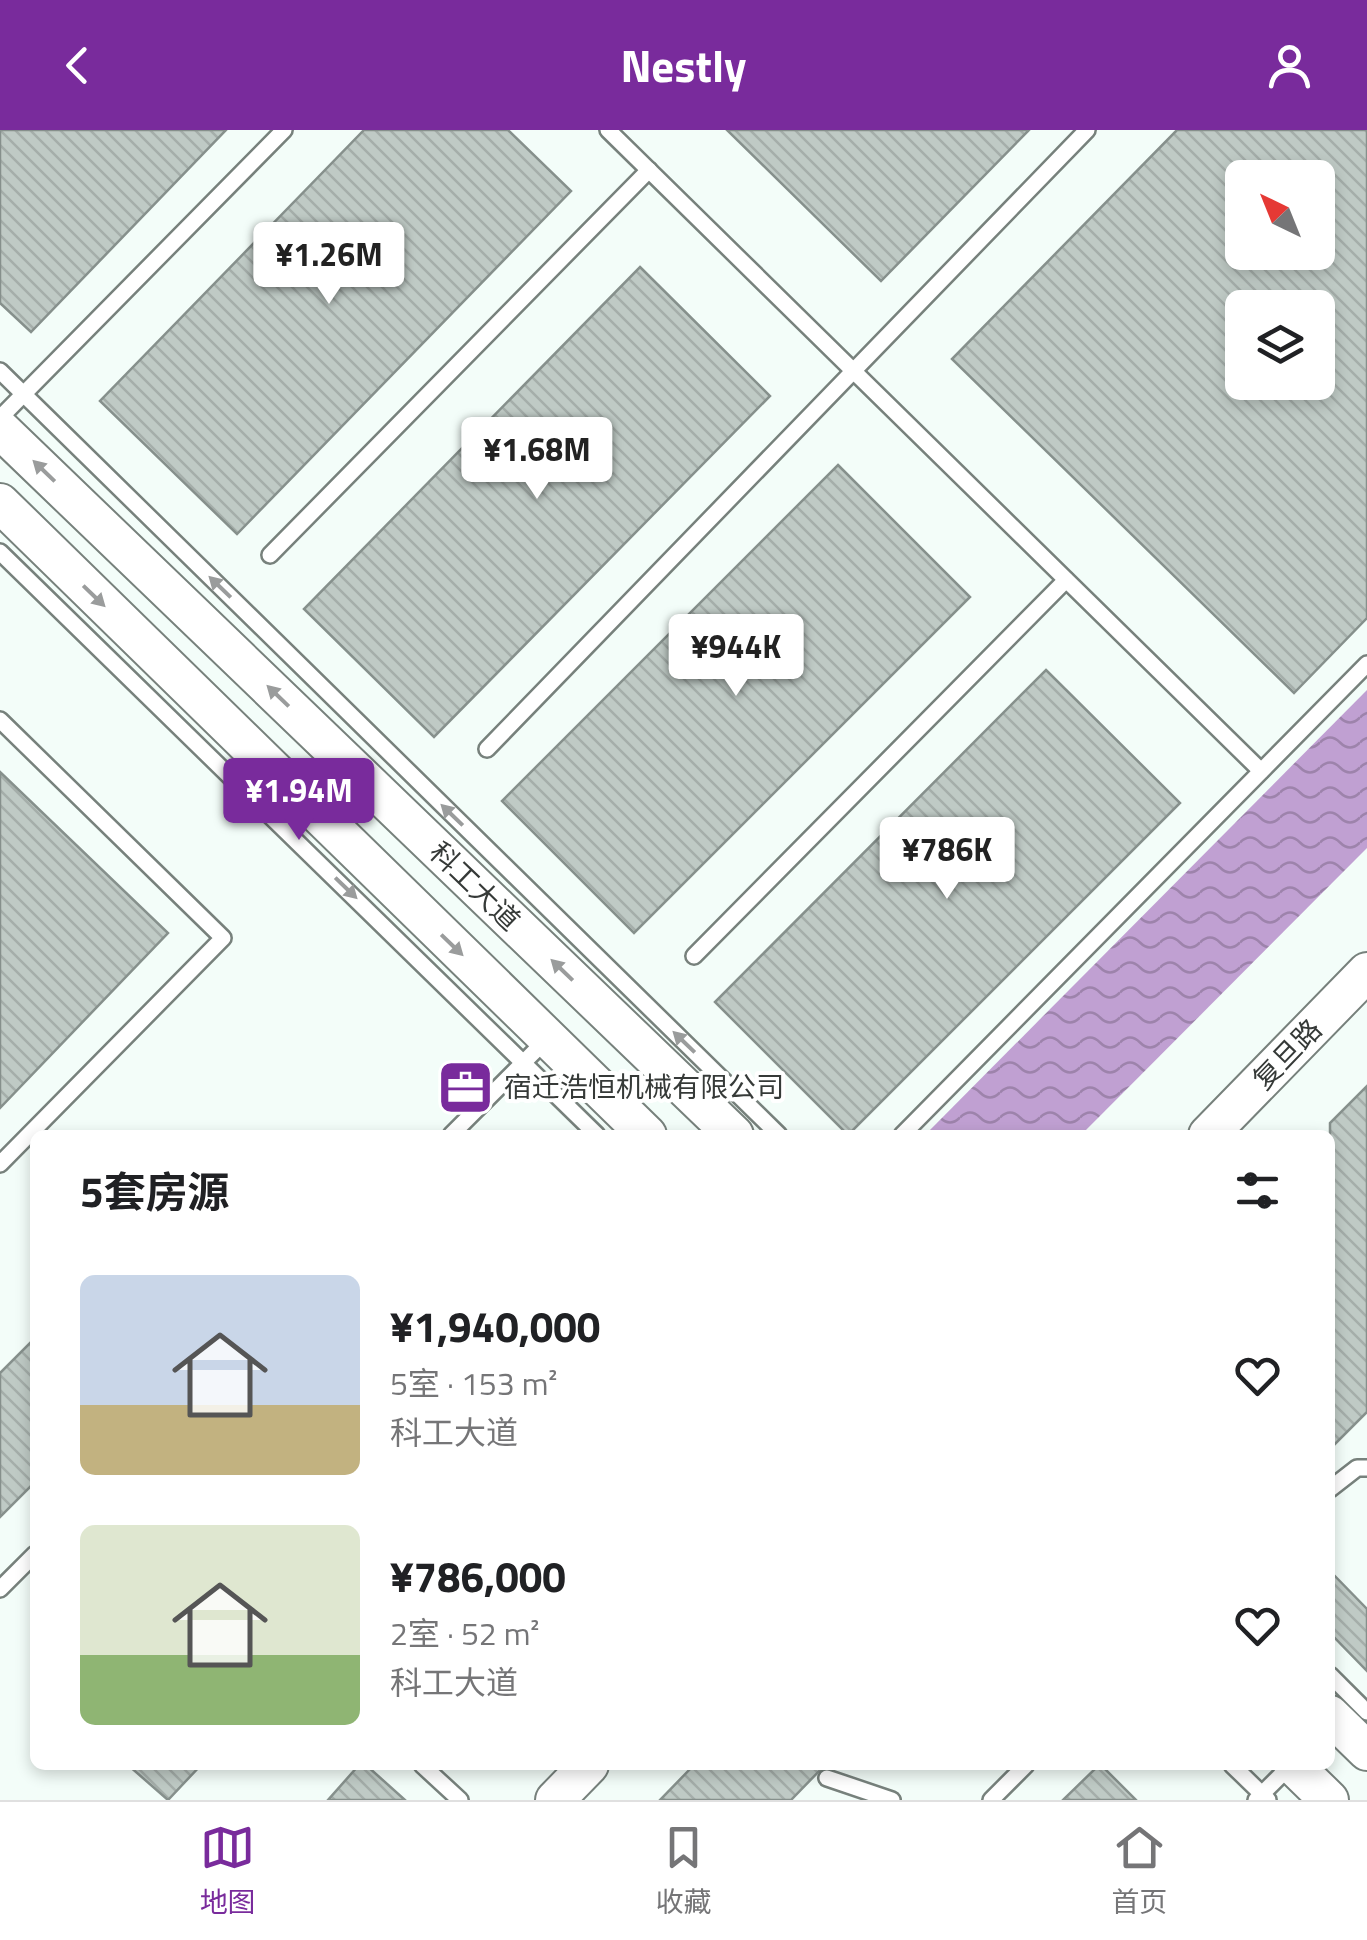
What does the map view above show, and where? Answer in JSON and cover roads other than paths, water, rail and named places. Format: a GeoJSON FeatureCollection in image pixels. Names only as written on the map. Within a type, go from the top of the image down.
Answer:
{"type":"FeatureCollection","features":[{"type":"Feature","properties":{"kind":"street","name":"科工大道"},"geometry":{"type":"LineString","coordinates":[[0,429],[729,1130]]}},
{"type":"Feature","properties":{"kind":"street","name":"科工大道"},"geometry":{"type":"LineString","coordinates":[[0,503],[536,1050],[640,1130]]}},
{"type":"Feature","properties":{"kind":"street","name":"复旦路"},"geometry":{"type":"LineString","coordinates":[[1213,1130],[1367,972]]}},
{"type":"Feature","properties":{"kind":"street"},"geometry":{"type":"LineString","coordinates":[[1335,1720],[1367,1752]]}},
{"type":"Feature","properties":{"kind":"street"},"geometry":{"type":"LineString","coordinates":[[555,1800],[585,1770]]}},
{"type":"Feature","properties":{"kind":"street"},"geometry":{"type":"LineString","coordinates":[[1297,1770],[1329,1800]]}},
{"type":"Feature","properties":{"kind":"lane"},"geometry":{"type":"LineString","coordinates":[[0,418],[284,130]]}},
{"type":"Feature","properties":{"kind":"lane"},"geometry":{"type":"LineString","coordinates":[[608,130],[1260,771]]}},
{"type":"Feature","properties":{"kind":"lane"},"geometry":{"type":"LineString","coordinates":[[487,749],[1087,130]]}},
{"type":"Feature","properties":{"kind":"lane"},"geometry":{"type":"LineString","coordinates":[[270,555],[649,170]]}},
{"type":"Feature","properties":{"kind":"lane"},"geometry":{"type":"LineString","coordinates":[[0,371],[774,1130]]}},
{"type":"Feature","properties":{"kind":"lane"},"geometry":{"type":"LineString","coordinates":[[0,552],[536,1050],[593,1130]]}},
{"type":"Feature","properties":{"kind":"lane"},"geometry":{"type":"LineString","coordinates":[[694,956],[1066,580]]}},
{"type":"Feature","properties":{"kind":"lane"},"geometry":{"type":"LineString","coordinates":[[907,1130],[1367,664]]}},
{"type":"Feature","properties":{"kind":"lane"},"geometry":{"type":"LineString","coordinates":[[1,723],[223,938],[34,1130]]}},
{"type":"Feature","properties":{"kind":"lane"},"geometry":{"type":"LineString","coordinates":[[456,1130],[536,1050]]}},
{"type":"Feature","properties":{"kind":"lane"},"geometry":{"type":"LineString","coordinates":[[0,1164],[30,1134]]}},
{"type":"Feature","properties":{"kind":"lane"},"geometry":{"type":"LineString","coordinates":[[1335,1486],[1356,1468],[1367,1468]]}},
{"type":"Feature","properties":{"kind":"lane"},"geometry":{"type":"LineString","coordinates":[[0,1589],[30,1559]]}},
{"type":"Feature","properties":{"kind":"lane"},"geometry":{"type":"LineString","coordinates":[[1335,1680],[1367,1712]]}},
{"type":"Feature","properties":{"kind":"lane"},"geometry":{"type":"LineString","coordinates":[[427,1770],[460,1800]]}},
{"type":"Feature","properties":{"kind":"lane"},"geometry":{"type":"LineString","coordinates":[[991,1800],[1021,1770]]}},
{"type":"Feature","properties":{"kind":"lane"},"geometry":{"type":"LineString","coordinates":[[1237,1770],[1262,1798],[1287,1770]]}},
{"type":"Feature","properties":{"kind":"lane"},"geometry":{"type":"LineString","coordinates":[[827,1778],[892,1800]]}},
{"type":"Feature","properties":{"kind":"water"},"geometry":{"type":"Polygon","coordinates":[[[1367,690],[1367,848],[1086,1130],[930,1130],[1367,690]]]}},
{"type":"Feature","properties":{"kind":"place","name":"宿迁浩恒机械有限公司"},"geometry":{"type":"Point","coordinates":[465,1087]}}]}
